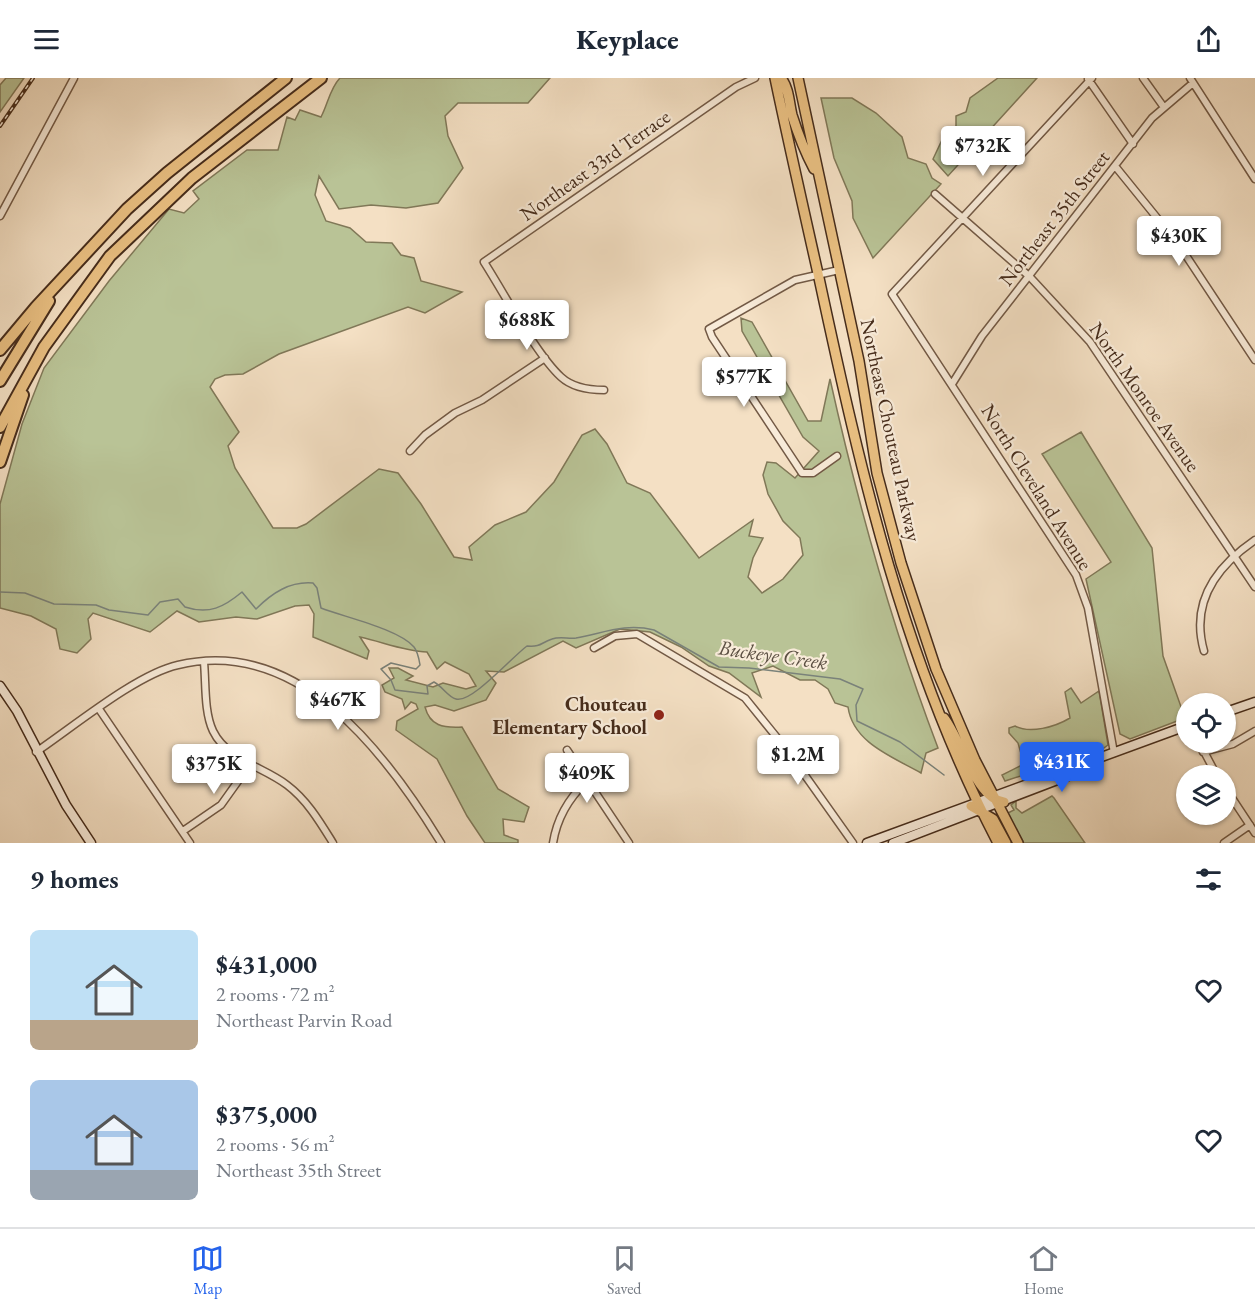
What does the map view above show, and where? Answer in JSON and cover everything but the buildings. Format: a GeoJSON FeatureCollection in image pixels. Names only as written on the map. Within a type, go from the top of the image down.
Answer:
{"type":"FeatureCollection","features":[{"type":"Feature","properties":{"kind":"highway"},"geometry":{"type":"LineString","coordinates":[[0,350],[36,307],[152,185],[286,78]]}},
{"type":"Feature","properties":{"kind":"highway"},"geometry":{"type":"LineString","coordinates":[[0,427],[44,347],[110,256],[160,206],[321,78]]}},
{"type":"Feature","properties":{"kind":"highway"},"geometry":{"type":"LineString","coordinates":[[0,381],[17,350],[66,276]]}},
{"type":"Feature","properties":{"kind":"highway"},"geometry":{"type":"LineString","coordinates":[[0,462],[16,411],[44,347]]}},
{"type":"Feature","properties":{"kind":"main road","name":"Northeast Chouteau Parkway"},"geometry":{"type":"LineString","coordinates":[[775,78],[853,432],[894,590],[936,706],[977,806],[998,843]]}},
{"type":"Feature","properties":{"kind":"main road"},"geometry":{"type":"LineString","coordinates":[[781,78],[786,84],[792,114],[805,151],[821,182]]}},
{"type":"Feature","properties":{"kind":"main road","name":"Northeast Chouteau Parkway"},"geometry":{"type":"LineString","coordinates":[[798,78],[859,361],[878,472],[901,563],[936,669],[1018,843]]}},
{"type":"Feature","properties":{"kind":"main road"},"geometry":{"type":"LineString","coordinates":[[0,686],[16,711],[36,753],[91,843]]}},
{"type":"Feature","properties":{"kind":"main road"},"geometry":{"type":"LineString","coordinates":[[1236,709],[1255,702]]}},
{"type":"Feature","properties":{"kind":"main road"},"geometry":{"type":"LineString","coordinates":[[936,706],[958,739],[981,787],[998,801]]}},
{"type":"Feature","properties":{"kind":"main road"},"geometry":{"type":"LineString","coordinates":[[867,843],[998,801],[1176,730]]}},
{"type":"Feature","properties":{"kind":"main road"},"geometry":{"type":"LineString","coordinates":[[893,843],[977,806]]}},
{"type":"Feature","properties":{"kind":"main road"},"geometry":{"type":"LineString","coordinates":[[977,806],[993,819],[1006,843]]}},
{"type":"Feature","properties":{"kind":"street"},"geometry":{"type":"LineString","coordinates":[[0,216],[74,78]]}},
{"type":"Feature","properties":{"kind":"street","name":"Northeast 33rd Terrace"},"geometry":{"type":"LineString","coordinates":[[545,358],[484,262],[736,87],[755,78]]}},
{"type":"Feature","properties":{"kind":"street"},"geometry":{"type":"LineString","coordinates":[[1143,78],[1163,106]]}},
{"type":"Feature","properties":{"kind":"street"},"geometry":{"type":"LineString","coordinates":[[960,219],[1090,79],[1134,144]]}},
{"type":"Feature","properties":{"kind":"street"},"geometry":{"type":"LineString","coordinates":[[1191,80],[1255,179]]}},
{"type":"Feature","properties":{"kind":"street","name":"Northeast 35th Street"},"geometry":{"type":"LineString","coordinates":[[952,384],[982,336],[1115,166],[1163,106],[1191,80]]}},
{"type":"Feature","properties":{"kind":"street"},"geometry":{"type":"LineString","coordinates":[[1115,166],[1179,245],[1255,360]]}},
{"type":"Feature","properties":{"kind":"street","name":"North Monroe Avenue"},"geometry":{"type":"LineString","coordinates":[[935,194],[960,219],[1030,277],[1100,355],[1255,587]]}},
{"type":"Feature","properties":{"kind":"street","name":"North Cleveland Avenue"},"geometry":{"type":"LineString","coordinates":[[960,219],[892,294],[1077,575],[1088,608],[1114,753]]}},
{"type":"Feature","properties":{"kind":"street"},"geometry":{"type":"LineString","coordinates":[[837,456],[813,473],[802,472],[712,337],[710,329],[714,324],[795,280],[839,270]]}},
{"type":"Feature","properties":{"kind":"street"},"geometry":{"type":"LineString","coordinates":[[410,451],[425,435],[455,413],[482,400],[545,358],[562,378],[589,390],[604,390]]}},
{"type":"Feature","properties":{"kind":"street"},"geometry":{"type":"LineString","coordinates":[[1204,651],[1200,626],[1203,597],[1221,568],[1233,555],[1255,540]]}},
{"type":"Feature","properties":{"kind":"street"},"geometry":{"type":"LineString","coordinates":[[594,648],[615,636],[637,634],[745,698],[761,715],[853,843]]}},
{"type":"Feature","properties":{"kind":"street"},"geometry":{"type":"LineString","coordinates":[[36,753],[99,709],[161,671],[179,664],[231,660],[259,665],[285,675],[305,688],[350,725],[378,753],[409,793],[441,843]]}},
{"type":"Feature","properties":{"kind":"street"},"geometry":{"type":"LineString","coordinates":[[204,662],[212,730],[226,748],[279,779],[297,794],[333,843]]}},
{"type":"Feature","properties":{"kind":"street"},"geometry":{"type":"LineString","coordinates":[[99,709],[190,843]]}},
{"type":"Feature","properties":{"kind":"street"},"geometry":{"type":"LineString","coordinates":[[1236,742],[1255,731]]}},
{"type":"Feature","properties":{"kind":"street"},"geometry":{"type":"LineString","coordinates":[[567,750],[586,782],[629,843]]}},
{"type":"Feature","properties":{"kind":"street"},"geometry":{"type":"LineString","coordinates":[[183,831],[220,805],[251,763]]}},
{"type":"Feature","properties":{"kind":"street"},"geometry":{"type":"LineString","coordinates":[[553,843],[561,814],[572,796],[586,782]]}},
{"type":"Feature","properties":{"kind":"street"},"geometry":{"type":"LineString","coordinates":[[1236,804],[1255,833]]}},
{"type":"Feature","properties":{"kind":"street"},"geometry":{"type":"LineString","coordinates":[[1224,843],[1250,825]]}},
{"type":"Feature","properties":{"kind":"green space"},"geometry":{"type":"Polygon","coordinates":[[[6,78],[24,78],[0,112],[0,85],[6,78]]]}},
{"type":"Feature","properties":{"kind":"green space"},"geometry":{"type":"Polygon","coordinates":[[[340,78],[550,78],[528,103],[458,103],[445,116],[448,136],[463,168],[438,203],[406,208],[371,205],[339,209],[319,176],[315,195],[326,221],[350,228],[366,242],[392,243],[401,255],[414,258],[421,281],[462,292],[425,313],[408,307],[279,354],[243,374],[225,375],[215,379],[210,387],[239,432],[228,446],[235,468],[273,528],[297,528],[306,524],[379,469],[398,473],[421,504],[454,557],[472,560],[469,547],[495,525],[526,512],[554,482],[582,435],[595,429],[607,444],[627,483],[650,493],[699,558],[753,520],[749,536],[763,538],[753,558],[748,577],[762,593],[783,579],[803,555],[800,538],[783,521],[768,494],[763,475],[767,462],[776,463],[795,478],[819,451],[803,437],[742,331],[741,318],[752,322],[808,421],[821,421],[830,379],[877,565],[921,703],[938,748],[926,753],[921,773],[876,748],[851,720],[848,707],[835,703],[828,689],[815,680],[800,680],[773,666],[752,673],[761,697],[729,673],[709,666],[681,647],[650,632],[620,629],[576,648],[563,641],[504,672],[486,671],[496,683],[486,700],[454,711],[435,705],[425,707],[434,722],[449,727],[462,727],[498,789],[529,807],[524,822],[503,819],[504,835],[518,840],[518,843],[485,843],[467,816],[437,759],[396,730],[397,721],[418,709],[416,704],[411,702],[405,709],[402,699],[385,692],[382,685],[394,678],[389,668],[398,668],[413,676],[406,680],[433,687],[443,683],[466,689],[476,686],[469,674],[445,662],[437,669],[427,652],[360,637],[369,651],[367,659],[313,637],[314,614],[309,605],[295,606],[257,619],[236,617],[199,622],[177,611],[150,632],[93,613],[88,619],[91,639],[77,653],[60,649],[56,629],[31,616],[0,608],[0,504],[22,424],[44,368],[109,281],[169,209],[184,213],[199,199],[193,191],[247,150],[278,150],[287,117],[295,120],[300,110],[321,117],[331,91],[340,78]]]}},
{"type":"Feature","properties":{"kind":"green space"},"geometry":{"type":"Polygon","coordinates":[[[998,78],[1037,78],[948,176],[933,159],[942,140],[956,126],[956,116],[966,112],[970,98],[998,78]]]}},
{"type":"Feature","properties":{"kind":"green space"},"geometry":{"type":"Polygon","coordinates":[[[821,98],[852,98],[876,113],[902,137],[908,158],[926,164],[932,178],[941,184],[873,258],[853,218],[852,201],[834,158],[821,98]]]}},
{"type":"Feature","properties":{"kind":"green space"},"geometry":{"type":"Polygon","coordinates":[[[1081,432],[1152,548],[1163,656],[1176,693],[1176,721],[1130,739],[1120,734],[1086,579],[1111,562],[1042,454],[1081,432]]]}},
{"type":"Feature","properties":{"kind":"green space"},"geometry":{"type":"Polygon","coordinates":[[[1071,688],[1081,703],[1099,691],[1108,745],[1101,750],[1005,781],[1002,775],[1024,764],[1018,743],[1009,733],[1009,728],[1015,726],[1028,729],[1042,728],[1070,718],[1065,692],[1071,688]]]}},
{"type":"Feature","properties":{"kind":"green space"},"geometry":{"type":"Polygon","coordinates":[[[1052,796],[1085,843],[1024,843],[1009,817],[1008,813],[1014,810],[1011,805],[1016,801],[1016,808],[1022,813],[1052,796]]]}},
{"type":"Feature","properties":{"kind":"waterway","name":"Buckeye Creek"},"geometry":{"type":"LineString","coordinates":[[0,592],[25,593],[54,604],[96,605],[109,610],[148,615],[160,602],[178,599],[185,607],[209,610],[229,602],[242,592],[256,609],[282,589],[297,584],[313,583],[317,588],[321,608],[384,629],[414,647],[420,665],[416,669],[391,663],[381,669],[391,680],[395,690],[428,694],[427,686],[434,682],[456,699],[463,699],[481,687],[527,646],[538,645],[555,638],[576,638],[624,628],[654,630],[719,667],[749,668],[840,679],[863,689],[856,705],[857,721],[900,742],[944,775]]}},
{"type":"Feature","properties":{"kind":"railway"},"geometry":{"type":"LineString","coordinates":[[0,126],[33,78]]}},
{"type":"Feature","properties":{"kind":"place","name":"Chouteau Elementary School"},"geometry":{"type":"Point","coordinates":[659,715]}}]}
